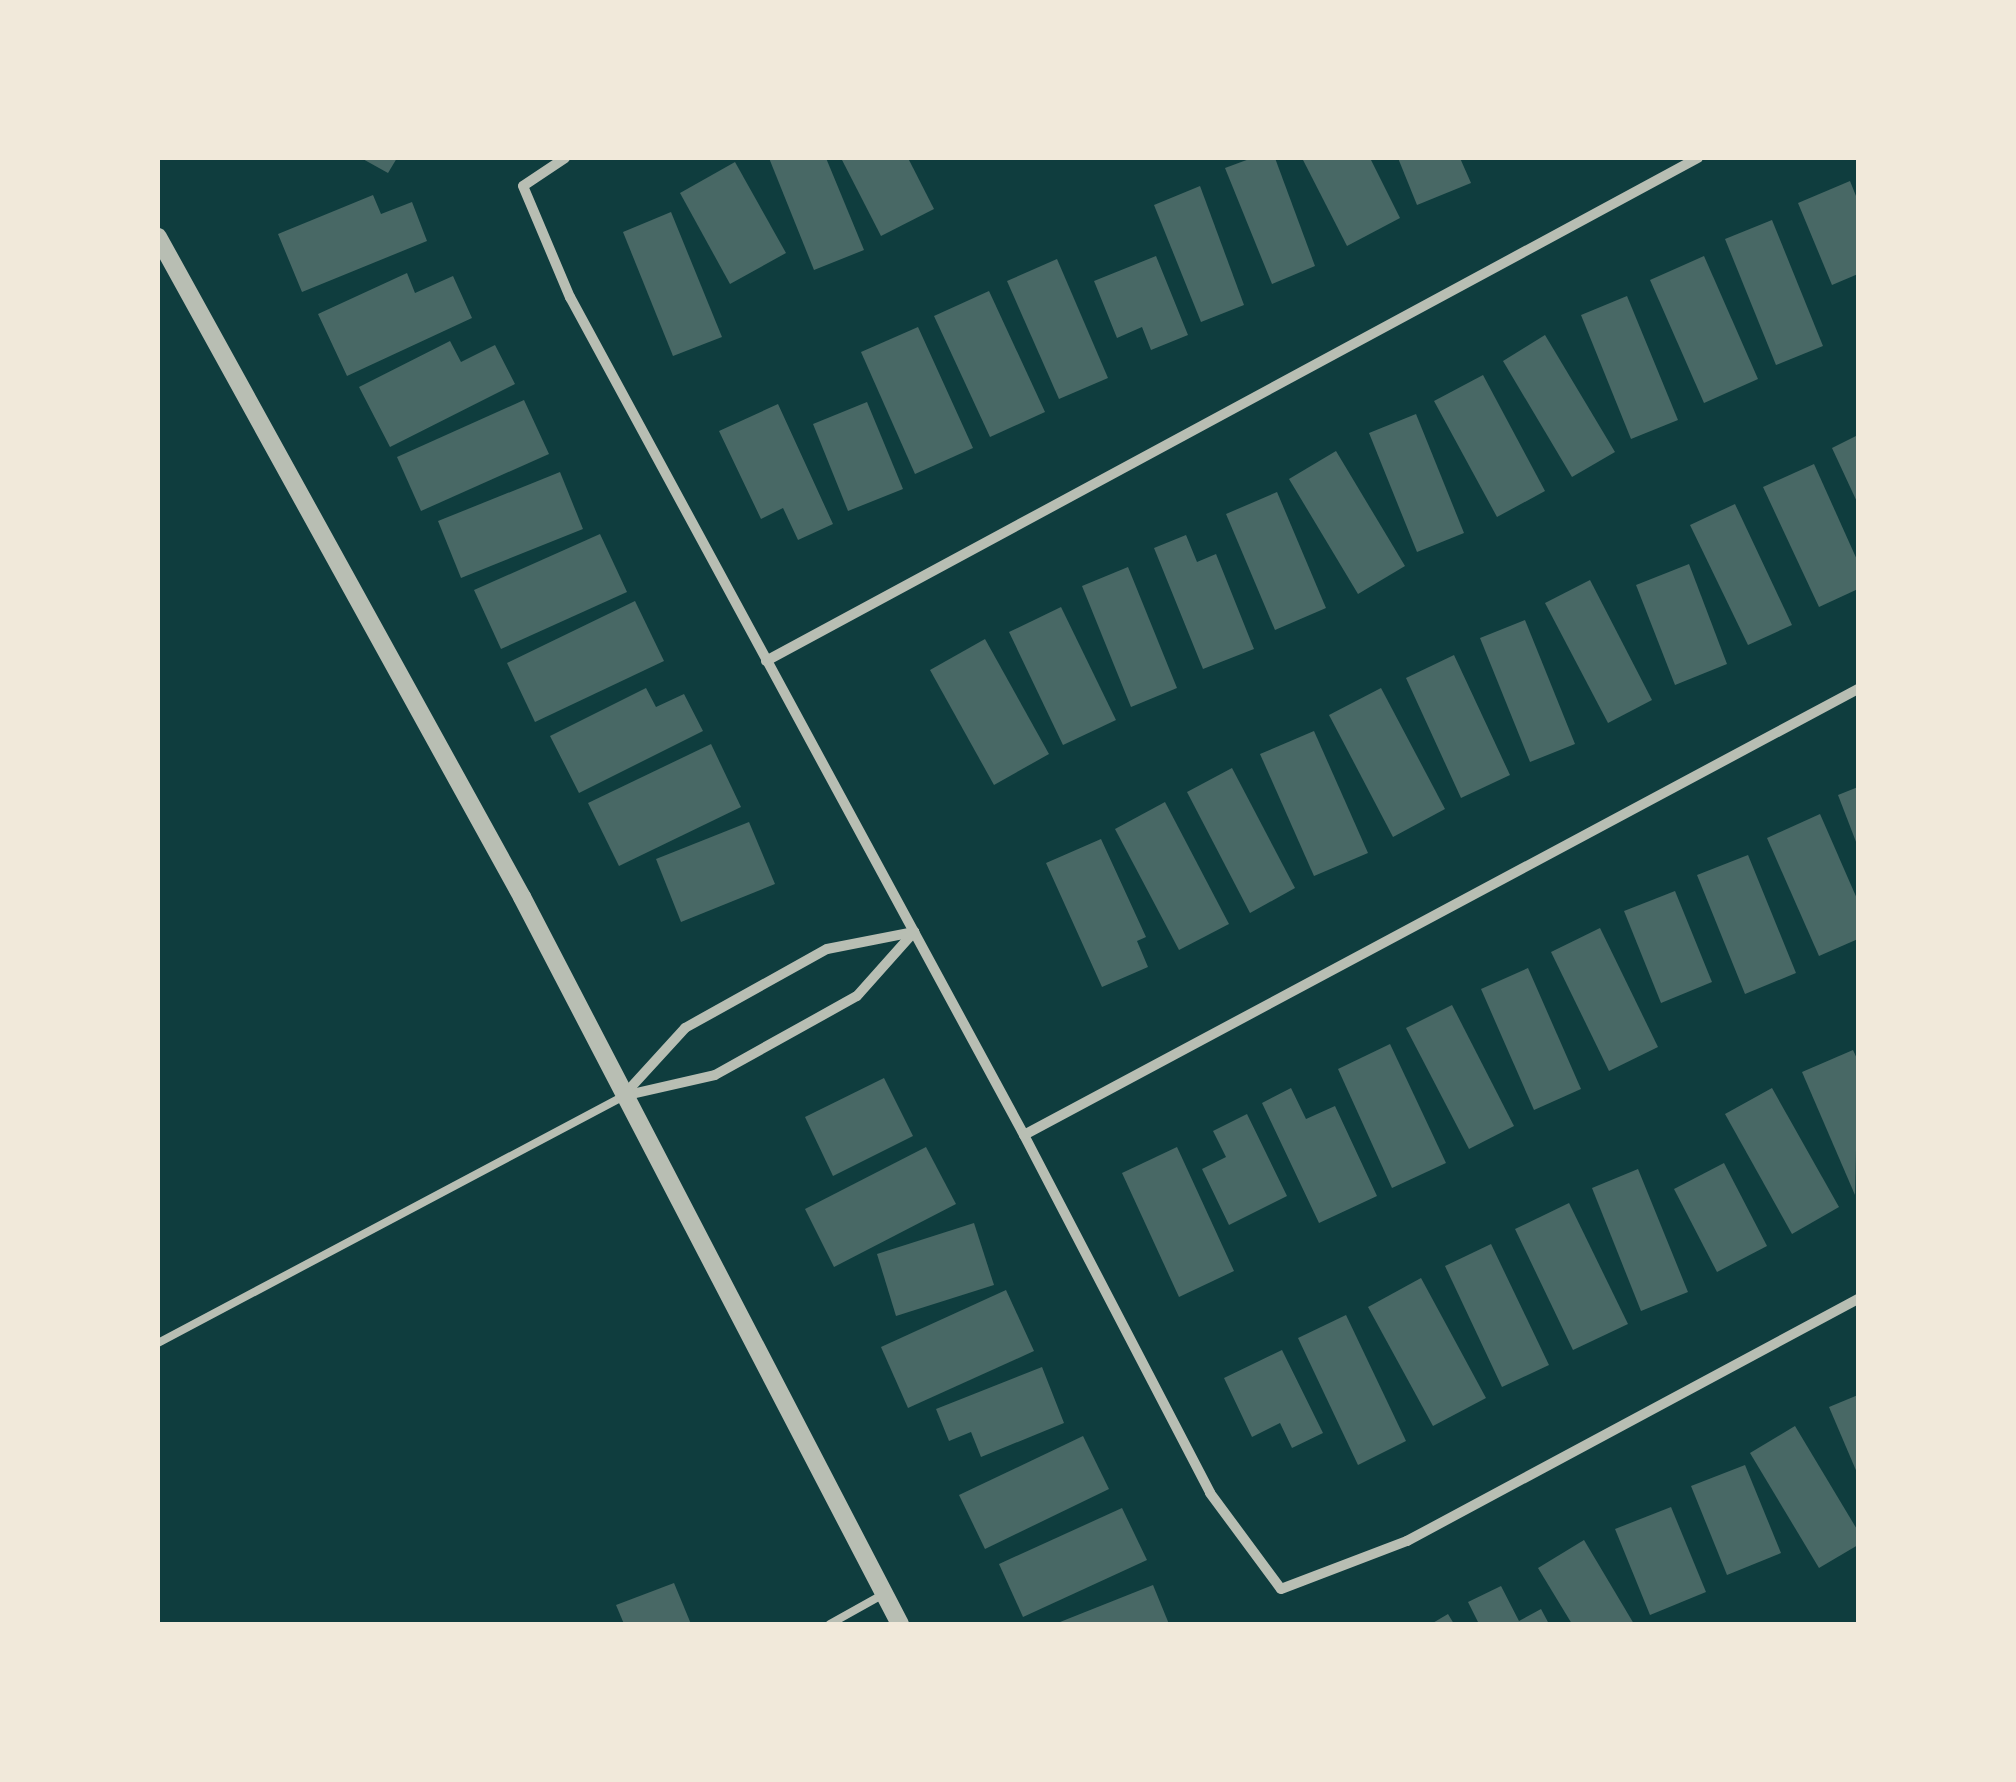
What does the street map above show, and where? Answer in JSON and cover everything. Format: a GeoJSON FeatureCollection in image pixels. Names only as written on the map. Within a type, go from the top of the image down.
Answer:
{"type":"FeatureCollection","features":[{"type":"Feature","properties":{"kind":"street"},"geometry":{"type":"LineString","coordinates":[[565,158],[523,186],[570,297],[1024,1134],[1210,1494],[1281,1589],[1407,1541],[1858,1299]]}},
{"type":"Feature","properties":{"kind":"street"},"geometry":{"type":"LineString","coordinates":[[766,660],[1698,158]]}},
{"type":"Feature","properties":{"kind":"street"},"geometry":{"type":"LineString","coordinates":[[158,237],[522,897],[622,1096],[900,1624]]}},
{"type":"Feature","properties":{"kind":"street"},"geometry":{"type":"LineString","coordinates":[[1024,1134],[1858,689]]}},
{"type":"Feature","properties":{"kind":"street"},"geometry":{"type":"LineString","coordinates":[[622,1096],[714,1075],[857,996],[914,932]]}},
{"type":"Feature","properties":{"kind":"street"},"geometry":{"type":"LineString","coordinates":[[622,1096],[685,1028],[827,948],[914,932]]}},
{"type":"Feature","properties":{"kind":"lane"},"geometry":{"type":"LineString","coordinates":[[158,1343],[622,1096]]}},
{"type":"Feature","properties":{"kind":"lane"},"geometry":{"type":"LineString","coordinates":[[830,1624],[884,1594]]}},
{"type":"Feature","properties":{"kind":"building"},"geometry":{"type":"Polygon","coordinates":[[[361,158],[397,158],[388,173],[361,158]]]}},
{"type":"Feature","properties":{"kind":"building"},"geometry":{"type":"Polygon","coordinates":[[[769,158],[826,158],[864,250],[814,270],[769,158]]]}},
{"type":"Feature","properties":{"kind":"building"},"geometry":{"type":"Polygon","coordinates":[[[841,158],[908,158],[934,209],[881,236],[841,158]]]}},
{"type":"Feature","properties":{"kind":"building"},"geometry":{"type":"Polygon","coordinates":[[[1252,158],[1275,158],[1315,266],[1272,284],[1225,168],[1252,158]]]}},
{"type":"Feature","properties":{"kind":"building"},"geometry":{"type":"Polygon","coordinates":[[[1302,158],[1370,158],[1400,218],[1347,246],[1302,158]]]}},
{"type":"Feature","properties":{"kind":"building"},"geometry":{"type":"Polygon","coordinates":[[[1398,158],[1460,158],[1471,183],[1417,205],[1398,158]]]}},
{"type":"Feature","properties":{"kind":"building"},"geometry":{"type":"Polygon","coordinates":[[[735,162],[786,253],[730,284],[680,193],[735,162]]]}},
{"type":"Feature","properties":{"kind":"building"},"geometry":{"type":"Polygon","coordinates":[[[1850,181],[1858,201],[1858,274],[1832,285],[1798,203],[1850,181]]]}},
{"type":"Feature","properties":{"kind":"building"},"geometry":{"type":"Polygon","coordinates":[[[1200,186],[1244,305],[1201,322],[1154,205],[1200,186]]]}},
{"type":"Feature","properties":{"kind":"building"},"geometry":{"type":"Polygon","coordinates":[[[373,195],[381,214],[412,202],[427,241],[302,292],[278,234],[373,195]]]}},
{"type":"Feature","properties":{"kind":"building"},"geometry":{"type":"Polygon","coordinates":[[[671,212],[722,337],[673,356],[623,232],[671,212]]]}},
{"type":"Feature","properties":{"kind":"building"},"geometry":{"type":"Polygon","coordinates":[[[1772,220],[1823,346],[1776,365],[1725,239],[1772,220]]]}},
{"type":"Feature","properties":{"kind":"building"},"geometry":{"type":"Polygon","coordinates":[[[1156,256],[1188,335],[1151,350],[1142,327],[1117,338],[1094,281],[1156,256]]]}},
{"type":"Feature","properties":{"kind":"building"},"geometry":{"type":"Polygon","coordinates":[[[1704,256],[1758,379],[1704,403],[1650,280],[1704,256]]]}},
{"type":"Feature","properties":{"kind":"building"},"geometry":{"type":"Polygon","coordinates":[[[1057,259],[1108,378],[1059,399],[1007,281],[1057,259]]]}},
{"type":"Feature","properties":{"kind":"building"},"geometry":{"type":"Polygon","coordinates":[[[407,273],[415,293],[453,276],[472,318],[347,376],[318,314],[407,273]]]}},
{"type":"Feature","properties":{"kind":"building"},"geometry":{"type":"Polygon","coordinates":[[[989,291],[1045,412],[990,437],[934,316],[989,291]]]}},
{"type":"Feature","properties":{"kind":"building"},"geometry":{"type":"Polygon","coordinates":[[[1627,296],[1678,420],[1631,439],[1581,315],[1627,296]]]}},
{"type":"Feature","properties":{"kind":"building"},"geometry":{"type":"Polygon","coordinates":[[[918,327],[973,448],[915,474],[861,352],[918,327]]]}},
{"type":"Feature","properties":{"kind":"building"},"geometry":{"type":"Polygon","coordinates":[[[1545,335],[1615,452],[1572,477],[1503,361],[1545,335]]]}},
{"type":"Feature","properties":{"kind":"building"},"geometry":{"type":"Polygon","coordinates":[[[450,341],[461,362],[495,345],[515,384],[390,447],[359,387],[450,341]]]}},
{"type":"Feature","properties":{"kind":"building"},"geometry":{"type":"Polygon","coordinates":[[[1483,375],[1545,491],[1497,517],[1434,401],[1483,375]]]}},
{"type":"Feature","properties":{"kind":"building"},"geometry":{"type":"Polygon","coordinates":[[[524,400],[549,454],[421,511],[397,457],[524,400]]]}},
{"type":"Feature","properties":{"kind":"building"},"geometry":{"type":"Polygon","coordinates":[[[867,402],[903,489],[848,511],[813,424],[867,402]]]}},
{"type":"Feature","properties":{"kind":"building"},"geometry":{"type":"Polygon","coordinates":[[[778,404],[833,524],[798,540],[783,508],[761,519],[719,431],[778,404]]]}},
{"type":"Feature","properties":{"kind":"building"},"geometry":{"type":"Polygon","coordinates":[[[1416,414],[1464,533],[1417,552],[1369,433],[1416,414]]]}},
{"type":"Feature","properties":{"kind":"building"},"geometry":{"type":"Polygon","coordinates":[[[1858,435],[1858,504],[1832,448],[1858,435]]]}},
{"type":"Feature","properties":{"kind":"building"},"geometry":{"type":"Polygon","coordinates":[[[1336,451],[1405,566],[1358,594],[1289,479],[1336,451]]]}},
{"type":"Feature","properties":{"kind":"building"},"geometry":{"type":"Polygon","coordinates":[[[1814,464],[1858,562],[1858,589],[1819,607],[1763,487],[1814,464]]]}},
{"type":"Feature","properties":{"kind":"building"},"geometry":{"type":"Polygon","coordinates":[[[560,472],[583,529],[461,578],[438,521],[560,472]]]}},
{"type":"Feature","properties":{"kind":"building"},"geometry":{"type":"Polygon","coordinates":[[[1277,492],[1326,608],[1275,630],[1226,514],[1277,492]]]}},
{"type":"Feature","properties":{"kind":"building"},"geometry":{"type":"Polygon","coordinates":[[[1735,504],[1792,625],[1748,645],[1690,525],[1735,504]]]}},
{"type":"Feature","properties":{"kind":"building"},"geometry":{"type":"Polygon","coordinates":[[[600,534],[627,592],[501,649],[474,590],[600,534]]]}},
{"type":"Feature","properties":{"kind":"building"},"geometry":{"type":"Polygon","coordinates":[[[1186,535],[1197,562],[1216,554],[1254,649],[1203,669],[1154,548],[1186,535]]]}},
{"type":"Feature","properties":{"kind":"building"},"geometry":{"type":"Polygon","coordinates":[[[1689,564],[1727,664],[1675,685],[1636,585],[1689,564]]]}},
{"type":"Feature","properties":{"kind":"building"},"geometry":{"type":"Polygon","coordinates":[[[1128,567],[1177,688],[1131,707],[1082,586],[1128,567]]]}},
{"type":"Feature","properties":{"kind":"building"},"geometry":{"type":"Polygon","coordinates":[[[1590,580],[1652,700],[1608,723],[1545,603],[1590,580]]]}},
{"type":"Feature","properties":{"kind":"building"},"geometry":{"type":"Polygon","coordinates":[[[635,601],[664,661],[535,722],[507,663],[635,601]]]}},
{"type":"Feature","properties":{"kind":"building"},"geometry":{"type":"Polygon","coordinates":[[[1061,607],[1116,720],[1063,745],[1009,632],[1061,607]]]}},
{"type":"Feature","properties":{"kind":"building"},"geometry":{"type":"Polygon","coordinates":[[[1525,620],[1575,744],[1530,762],[1480,638],[1525,620]]]}},
{"type":"Feature","properties":{"kind":"building"},"geometry":{"type":"Polygon","coordinates":[[[985,639],[1049,754],[994,785],[930,670],[985,639]]]}},
{"type":"Feature","properties":{"kind":"building"},"geometry":{"type":"Polygon","coordinates":[[[1454,655],[1510,775],[1461,798],[1406,678],[1454,655]]]}},
{"type":"Feature","properties":{"kind":"building"},"geometry":{"type":"Polygon","coordinates":[[[646,688],[656,707],[684,694],[703,731],[579,793],[550,736],[646,688]]]}},
{"type":"Feature","properties":{"kind":"building"},"geometry":{"type":"Polygon","coordinates":[[[1381,688],[1445,809],[1393,837],[1329,715],[1381,688]]]}},
{"type":"Feature","properties":{"kind":"building"},"geometry":{"type":"Polygon","coordinates":[[[1314,731],[1368,853],[1314,876],[1260,754],[1314,731]]]}},
{"type":"Feature","properties":{"kind":"building"},"geometry":{"type":"Polygon","coordinates":[[[711,744],[741,807],[619,866],[588,803],[711,744]]]}},
{"type":"Feature","properties":{"kind":"building"},"geometry":{"type":"Polygon","coordinates":[[[1232,768],[1295,888],[1250,913],[1187,792],[1232,768]]]}},
{"type":"Feature","properties":{"kind":"building"},"geometry":{"type":"Polygon","coordinates":[[[1858,787],[1858,847],[1838,795],[1858,787]]]}},
{"type":"Feature","properties":{"kind":"building"},"geometry":{"type":"Polygon","coordinates":[[[1165,802],[1229,924],[1179,950],[1115,829],[1165,802]]]}},
{"type":"Feature","properties":{"kind":"building"},"geometry":{"type":"Polygon","coordinates":[[[1820,814],[1858,901],[1858,939],[1819,956],[1767,838],[1820,814]]]}},
{"type":"Feature","properties":{"kind":"building"},"geometry":{"type":"Polygon","coordinates":[[[749,822],[775,884],[681,922],[656,859],[749,822]]]}},
{"type":"Feature","properties":{"kind":"building"},"geometry":{"type":"Polygon","coordinates":[[[1101,839],[1146,937],[1137,941],[1148,967],[1102,987],[1046,863],[1101,839]]]}},
{"type":"Feature","properties":{"kind":"building"},"geometry":{"type":"Polygon","coordinates":[[[1748,855],[1796,973],[1745,994],[1697,875],[1748,855]]]}},
{"type":"Feature","properties":{"kind":"building"},"geometry":{"type":"Polygon","coordinates":[[[1675,891],[1712,982],[1661,1003],[1624,911],[1675,891]]]}},
{"type":"Feature","properties":{"kind":"building"},"geometry":{"type":"Polygon","coordinates":[[[1600,928],[1658,1047],[1609,1071],[1551,952],[1600,928]]]}},
{"type":"Feature","properties":{"kind":"building"},"geometry":{"type":"Polygon","coordinates":[[[1528,968],[1581,1089],[1534,1110],[1481,989],[1528,968]]]}},
{"type":"Feature","properties":{"kind":"building"},"geometry":{"type":"Polygon","coordinates":[[[1452,1005],[1514,1126],[1469,1149],[1406,1028],[1452,1005]]]}},
{"type":"Feature","properties":{"kind":"building"},"geometry":{"type":"Polygon","coordinates":[[[1390,1044],[1446,1163],[1392,1188],[1338,1069],[1390,1044]]]}},
{"type":"Feature","properties":{"kind":"building"},"geometry":{"type":"Polygon","coordinates":[[[1853,1050],[1858,1061],[1855,1195],[1802,1072],[1853,1050]]]}},
{"type":"Feature","properties":{"kind":"building"},"geometry":{"type":"Polygon","coordinates":[[[884,1078],[913,1136],[833,1176],[805,1117],[884,1078]]]}},
{"type":"Feature","properties":{"kind":"building"},"geometry":{"type":"Polygon","coordinates":[[[1291,1088],[1306,1119],[1335,1106],[1377,1196],[1319,1223],[1262,1103],[1291,1088]]]}},
{"type":"Feature","properties":{"kind":"building"},"geometry":{"type":"Polygon","coordinates":[[[1772,1088],[1839,1207],[1792,1234],[1725,1114],[1772,1088]]]}},
{"type":"Feature","properties":{"kind":"building"},"geometry":{"type":"Polygon","coordinates":[[[1247,1114],[1287,1196],[1229,1225],[1202,1169],[1226,1157],[1213,1131],[1247,1114]]]}},
{"type":"Feature","properties":{"kind":"building"},"geometry":{"type":"Polygon","coordinates":[[[926,1147],[956,1204],[834,1267],[805,1209],[926,1147]]]}},
{"type":"Feature","properties":{"kind":"building"},"geometry":{"type":"Polygon","coordinates":[[[1177,1147],[1234,1271],[1179,1297],[1122,1173],[1177,1147]]]}},
{"type":"Feature","properties":{"kind":"building"},"geometry":{"type":"Polygon","coordinates":[[[1724,1163],[1767,1246],[1717,1272],[1674,1189],[1724,1163]]]}},
{"type":"Feature","properties":{"kind":"building"},"geometry":{"type":"Polygon","coordinates":[[[1638,1169],[1688,1292],[1641,1311],[1592,1188],[1638,1169]]]}},
{"type":"Feature","properties":{"kind":"building"},"geometry":{"type":"Polygon","coordinates":[[[1569,1203],[1628,1324],[1573,1350],[1515,1229],[1569,1203]]]}},
{"type":"Feature","properties":{"kind":"building"},"geometry":{"type":"Polygon","coordinates":[[[974,1223],[994,1285],[896,1316],[877,1254],[974,1223]]]}},
{"type":"Feature","properties":{"kind":"building"},"geometry":{"type":"Polygon","coordinates":[[[1491,1244],[1549,1365],[1502,1387],[1445,1266],[1491,1244]]]}},
{"type":"Feature","properties":{"kind":"building"},"geometry":{"type":"Polygon","coordinates":[[[1421,1278],[1486,1398],[1433,1426],[1368,1307],[1421,1278]]]}},
{"type":"Feature","properties":{"kind":"building"},"geometry":{"type":"Polygon","coordinates":[[[1006,1290],[1034,1351],[908,1408],[881,1347],[1006,1290]]]}},
{"type":"Feature","properties":{"kind":"building"},"geometry":{"type":"Polygon","coordinates":[[[1346,1315],[1406,1441],[1358,1465],[1298,1338],[1346,1315]]]}},
{"type":"Feature","properties":{"kind":"building"},"geometry":{"type":"Polygon","coordinates":[[[1282,1350],[1323,1433],[1292,1448],[1280,1423],[1252,1437],[1224,1378],[1282,1350]]]}},
{"type":"Feature","properties":{"kind":"building"},"geometry":{"type":"Polygon","coordinates":[[[1042,1367],[1064,1423],[981,1457],[971,1432],[949,1441],[936,1409],[1042,1367]]]}},
{"type":"Feature","properties":{"kind":"building"},"geometry":{"type":"Polygon","coordinates":[[[1858,1395],[1858,1475],[1829,1407],[1858,1395]]]}},
{"type":"Feature","properties":{"kind":"building"},"geometry":{"type":"Polygon","coordinates":[[[1795,1426],[1858,1531],[1858,1545],[1819,1568],[1750,1453],[1795,1426]]]}},
{"type":"Feature","properties":{"kind":"building"},"geometry":{"type":"Polygon","coordinates":[[[1083,1436],[1109,1489],[985,1549],[959,1495],[1083,1436]]]}},
{"type":"Feature","properties":{"kind":"building"},"geometry":{"type":"Polygon","coordinates":[[[1745,1465],[1781,1553],[1727,1575],[1691,1486],[1745,1465]]]}},
{"type":"Feature","properties":{"kind":"building"},"geometry":{"type":"Polygon","coordinates":[[[1671,1507],[1706,1592],[1650,1615],[1615,1529],[1671,1507]]]}},
{"type":"Feature","properties":{"kind":"building"},"geometry":{"type":"Polygon","coordinates":[[[1122,1508],[1147,1560],[1023,1617],[999,1564],[1122,1508]]]}},
{"type":"Feature","properties":{"kind":"building"},"geometry":{"type":"Polygon","coordinates":[[[1584,1540],[1634,1624],[1572,1624],[1538,1568],[1584,1540]]]}},
{"type":"Feature","properties":{"kind":"building"},"geometry":{"type":"Polygon","coordinates":[[[674,1583],[691,1624],[624,1624],[616,1605],[674,1583]]]}},
{"type":"Feature","properties":{"kind":"building"},"geometry":{"type":"Polygon","coordinates":[[[1153,1585],[1169,1624],[1055,1624],[1153,1585]]]}},
{"type":"Feature","properties":{"kind":"building"},"geometry":{"type":"Polygon","coordinates":[[[1501,1586],[1519,1621],[1541,1609],[1549,1624],[1479,1624],[1468,1602],[1501,1586]]]}},
{"type":"Feature","properties":{"kind":"building"},"geometry":{"type":"Polygon","coordinates":[[[1448,1614],[1454,1624],[1431,1624],[1448,1614]]]}}]}
